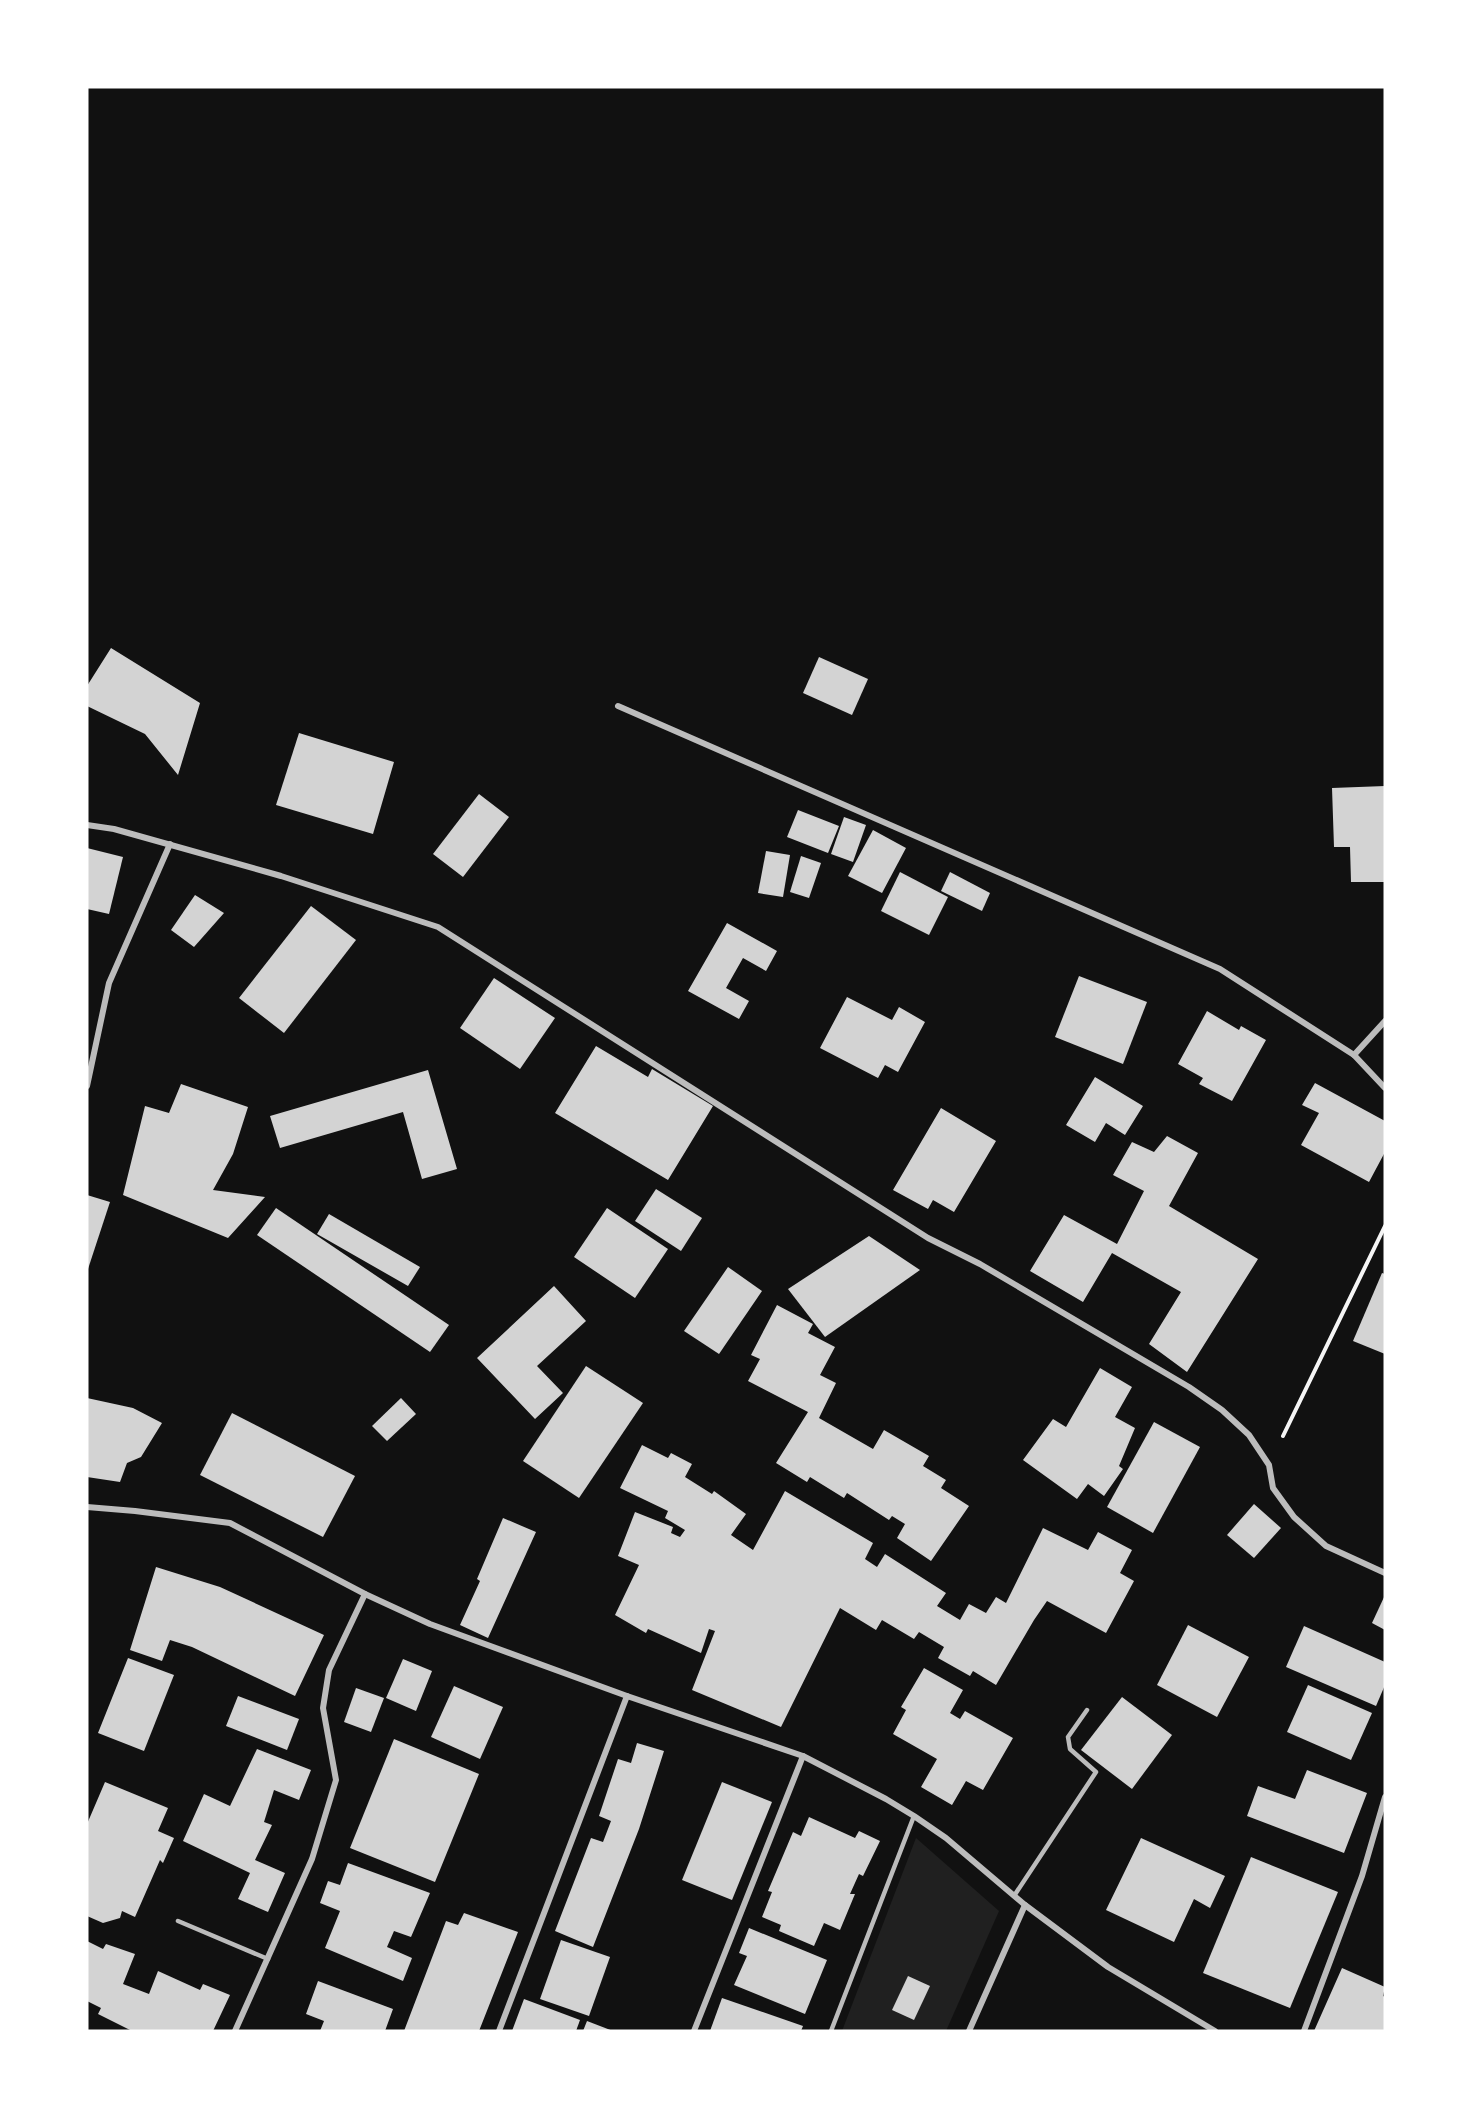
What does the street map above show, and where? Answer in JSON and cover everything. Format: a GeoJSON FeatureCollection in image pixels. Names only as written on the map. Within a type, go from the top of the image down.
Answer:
{"type":"FeatureCollection","features":[{"type":"Feature","properties":{"kind":"street"},"geometry":{"type":"LineString","coordinates":[[618,706],[1220,969],[1354,1055],[1385,1088]]}},
{"type":"Feature","properties":{"kind":"street"},"geometry":{"type":"LineString","coordinates":[[87,825],[114,829],[281,876],[438,927],[928,1238],[980,1264],[1189,1387],[1222,1410],[1249,1435],[1269,1465],[1273,1488],[1294,1517],[1326,1546],[1385,1573]]}},
{"type":"Feature","properties":{"kind":"street"},"geometry":{"type":"LineString","coordinates":[[87,1086],[109,983],[170,844]]}},
{"type":"Feature","properties":{"kind":"street"},"geometry":{"type":"LineString","coordinates":[[1354,1055],[1385,1021]]}},
{"type":"Feature","properties":{"kind":"street"},"geometry":{"type":"LineString","coordinates":[[87,1507],[135,1510],[230,1524],[365,1594],[430,1624],[627,1696],[803,1756],[914,1816],[946,1838],[1025,1905],[1108,1967],[1215,2031]]}},
{"type":"Feature","properties":{"kind":"street"},"geometry":{"type":"LineString","coordinates":[[236,2031],[312,1859],[336,1780],[322,1708],[329,1670],[365,1594]]}},
{"type":"Feature","properties":{"kind":"street"},"geometry":{"type":"LineString","coordinates":[[499,2031],[627,1696]]}},
{"type":"Feature","properties":{"kind":"street"},"geometry":{"type":"LineString","coordinates":[[694,2031],[803,1756]]}},
{"type":"Feature","properties":{"kind":"street"},"geometry":{"type":"LineString","coordinates":[[1304,2031],[1362,1876],[1385,1797]]}},
{"type":"Feature","properties":{"kind":"street"},"geometry":{"type":"LineString","coordinates":[[969,2031],[1025,1905]]}},
{"type":"Feature","properties":{"kind":"lane"},"geometry":{"type":"LineString","coordinates":[[1014,1896],[1096,1772],[1070,1749],[1068,1737],[1087,1710]]}},
{"type":"Feature","properties":{"kind":"lane"},"geometry":{"type":"LineString","coordinates":[[831,2031],[914,1816]]}},
{"type":"Feature","properties":{"kind":"lane"},"geometry":{"type":"LineString","coordinates":[[178,1922],[268,1959]]}},
{"type":"Feature","properties":{"kind":"path"},"geometry":{"type":"LineString","coordinates":[[1269,1465],[1385,1226]]}},
{"type":"Feature","properties":{"kind":"shaded area"},"geometry":{"type":"Polygon","coordinates":[[[916,1838],[999,1911],[946,2031],[842,2031],[916,1838]]]}},
{"type":"Feature","properties":{"kind":"building"},"geometry":{"type":"Polygon","coordinates":[[[111,648],[200,703],[178,775],[145,734],[87,706],[87,686],[111,648]]]}},
{"type":"Feature","properties":{"kind":"building"},"geometry":{"type":"Polygon","coordinates":[[[819,657],[868,679],[852,715],[803,693],[819,657]]]}},
{"type":"Feature","properties":{"kind":"building"},"geometry":{"type":"Polygon","coordinates":[[[299,733],[394,762],[373,834],[276,805],[299,733]]]}},
{"type":"Feature","properties":{"kind":"building"},"geometry":{"type":"Polygon","coordinates":[[[1385,786],[1385,882],[1351,882],[1350,847],[1334,847],[1332,788],[1385,786]]]}},
{"type":"Feature","properties":{"kind":"building"},"geometry":{"type":"Polygon","coordinates":[[[479,794],[509,817],[463,877],[433,854],[479,794]]]}},
{"type":"Feature","properties":{"kind":"building"},"geometry":{"type":"Polygon","coordinates":[[[798,810],[839,826],[828,853],[787,837],[798,810]]]}},
{"type":"Feature","properties":{"kind":"building"},"geometry":{"type":"Polygon","coordinates":[[[844,817],[866,825],[853,862],[831,854],[844,817]]]}},
{"type":"Feature","properties":{"kind":"building"},"geometry":{"type":"Polygon","coordinates":[[[873,830],[906,848],[882,893],[848,876],[873,830]]]}},
{"type":"Feature","properties":{"kind":"building"},"geometry":{"type":"Polygon","coordinates":[[[87,848],[123,857],[109,914],[87,909],[87,848]]]}},
{"type":"Feature","properties":{"kind":"building"},"geometry":{"type":"Polygon","coordinates":[[[766,851],[790,855],[783,897],[758,893],[766,851]]]}},
{"type":"Feature","properties":{"kind":"building"},"geometry":{"type":"Polygon","coordinates":[[[801,856],[821,863],[809,898],[790,892],[801,856]]]}},
{"type":"Feature","properties":{"kind":"building"},"geometry":{"type":"Polygon","coordinates":[[[900,872],[948,897],[929,935],[881,911],[900,872]]]}},
{"type":"Feature","properties":{"kind":"building"},"geometry":{"type":"Polygon","coordinates":[[[950,872],[990,893],[982,911],[941,891],[950,872]]]}},
{"type":"Feature","properties":{"kind":"building"},"geometry":{"type":"Polygon","coordinates":[[[195,895],[224,913],[194,947],[171,930],[195,895]]]}},
{"type":"Feature","properties":{"kind":"building"},"geometry":{"type":"Polygon","coordinates":[[[311,906],[356,940],[284,1033],[239,998],[311,906]]]}},
{"type":"Feature","properties":{"kind":"building"},"geometry":{"type":"Polygon","coordinates":[[[727,923],[777,951],[766,971],[743,958],[726,988],[749,1001],[739,1019],[688,991],[727,923]]]}},
{"type":"Feature","properties":{"kind":"building"},"geometry":{"type":"Polygon","coordinates":[[[1079,976],[1147,1002],[1123,1064],[1055,1037],[1079,976]]]}},
{"type":"Feature","properties":{"kind":"building"},"geometry":{"type":"Polygon","coordinates":[[[494,978],[555,1018],[520,1069],[460,1028],[494,978]]]}},
{"type":"Feature","properties":{"kind":"building"},"geometry":{"type":"Polygon","coordinates":[[[847,997],[892,1020],[899,1007],[925,1022],[898,1072],[885,1065],[878,1078],[820,1048],[847,997]]]}},
{"type":"Feature","properties":{"kind":"building"},"geometry":{"type":"Polygon","coordinates":[[[1207,1011],[1239,1030],[1241,1026],[1266,1040],[1232,1101],[1199,1084],[1203,1078],[1178,1064],[1207,1011]]]}},
{"type":"Feature","properties":{"kind":"building"},"geometry":{"type":"Polygon","coordinates":[[[596,1046],[648,1077],[652,1069],[713,1106],[668,1180],[555,1113],[596,1046]]]}},
{"type":"Feature","properties":{"kind":"building"},"geometry":{"type":"Polygon","coordinates":[[[428,1070],[457,1169],[422,1179],[403,1112],[280,1148],[270,1116],[428,1070]]]}},
{"type":"Feature","properties":{"kind":"building"},"geometry":{"type":"Polygon","coordinates":[[[1095,1077],[1143,1106],[1125,1135],[1106,1123],[1095,1142],[1066,1125],[1095,1077]]]}},
{"type":"Feature","properties":{"kind":"building"},"geometry":{"type":"Polygon","coordinates":[[[1315,1083],[1385,1121],[1385,1152],[1369,1182],[1301,1145],[1319,1113],[1302,1105],[1315,1083]]]}},
{"type":"Feature","properties":{"kind":"building"},"geometry":{"type":"Polygon","coordinates":[[[181,1084],[248,1107],[233,1154],[213,1190],[265,1197],[228,1238],[123,1195],[145,1106],[169,1113],[181,1084]]]}},
{"type":"Feature","properties":{"kind":"building"},"geometry":{"type":"Polygon","coordinates":[[[941,1108],[996,1141],[954,1212],[933,1200],[928,1209],[893,1190],[941,1108]]]}},
{"type":"Feature","properties":{"kind":"building"},"geometry":{"type":"Polygon","coordinates":[[[1167,1136],[1198,1153],[1169,1206],[1258,1259],[1187,1372],[1149,1344],[1181,1292],[1112,1253],[1083,1302],[1030,1271],[1064,1215],[1117,1244],[1144,1191],[1113,1175],[1132,1142],[1154,1152],[1167,1136]]]}},
{"type":"Feature","properties":{"kind":"building"},"geometry":{"type":"Polygon","coordinates":[[[656,1189],[702,1218],[681,1251],[635,1221],[656,1189]]]}},
{"type":"Feature","properties":{"kind":"building"},"geometry":{"type":"Polygon","coordinates":[[[87,1195],[110,1202],[87,1272],[87,1195]]]}},
{"type":"Feature","properties":{"kind":"building"},"geometry":{"type":"Polygon","coordinates":[[[276,1208],[449,1325],[430,1352],[257,1235],[276,1208]]]}},
{"type":"Feature","properties":{"kind":"building"},"geometry":{"type":"Polygon","coordinates":[[[607,1208],[668,1249],[635,1298],[574,1257],[607,1208]]]}},
{"type":"Feature","properties":{"kind":"building"},"geometry":{"type":"Polygon","coordinates":[[[329,1214],[420,1267],[408,1286],[317,1234],[329,1214]]]}},
{"type":"Feature","properties":{"kind":"building"},"geometry":{"type":"Polygon","coordinates":[[[869,1236],[920,1270],[825,1337],[788,1289],[869,1236]]]}},
{"type":"Feature","properties":{"kind":"building"},"geometry":{"type":"Polygon","coordinates":[[[728,1267],[762,1291],[719,1354],[684,1331],[728,1267]]]}},
{"type":"Feature","properties":{"kind":"building"},"geometry":{"type":"Polygon","coordinates":[[[1382,1273],[1385,1274],[1385,1354],[1353,1341],[1382,1273]]]}},
{"type":"Feature","properties":{"kind":"building"},"geometry":{"type":"Polygon","coordinates":[[[554,1286],[586,1321],[537,1366],[563,1393],[535,1419],[477,1358],[554,1286]]]}},
{"type":"Feature","properties":{"kind":"building"},"geometry":{"type":"Polygon","coordinates":[[[777,1305],[813,1324],[808,1333],[835,1347],[820,1375],[836,1383],[819,1418],[873,1449],[884,1430],[929,1456],[923,1466],[946,1480],[941,1488],[969,1506],[931,1561],[897,1538],[905,1524],[892,1516],[889,1520],[847,1493],[844,1498],[810,1477],[807,1482],[776,1463],[808,1412],[748,1381],[760,1359],[751,1355],[777,1305]]]}},
{"type":"Feature","properties":{"kind":"building"},"geometry":{"type":"Polygon","coordinates":[[[586,1366],[643,1403],[579,1498],[523,1461],[586,1366]]]}},
{"type":"Feature","properties":{"kind":"building"},"geometry":{"type":"Polygon","coordinates":[[[1100,1368],[1132,1387],[1115,1417],[1135,1428],[1119,1466],[1123,1469],[1104,1496],[1088,1484],[1077,1499],[1023,1460],[1053,1419],[1066,1427],[1100,1368]]]}},
{"type":"Feature","properties":{"kind":"building"},"geometry":{"type":"Polygon","coordinates":[[[87,1398],[133,1408],[162,1423],[141,1457],[127,1463],[120,1482],[87,1477],[87,1398]]]}},
{"type":"Feature","properties":{"kind":"building"},"geometry":{"type":"Polygon","coordinates":[[[401,1398],[416,1414],[387,1441],[372,1426],[401,1398]]]}},
{"type":"Feature","properties":{"kind":"building"},"geometry":{"type":"Polygon","coordinates":[[[232,1413],[355,1476],[323,1537],[200,1475],[232,1413]]]}},
{"type":"Feature","properties":{"kind":"building"},"geometry":{"type":"Polygon","coordinates":[[[1154,1422],[1200,1447],[1153,1533],[1107,1507],[1154,1422]]]}},
{"type":"Feature","properties":{"kind":"building"},"geometry":{"type":"Polygon","coordinates":[[[642,1445],[668,1458],[671,1453],[692,1464],[685,1477],[712,1494],[714,1491],[746,1514],[731,1535],[753,1550],[785,1491],[873,1543],[865,1559],[877,1567],[885,1554],[946,1593],[937,1606],[960,1620],[969,1604],[986,1613],[996,1597],[1006,1603],[1043,1528],[1088,1550],[1098,1532],[1132,1550],[1120,1573],[1134,1581],[1106,1633],[1047,1601],[996,1685],[973,1671],[970,1676],[938,1658],[944,1647],[919,1632],[914,1639],[882,1620],[876,1630],[840,1608],[781,1727],[692,1690],[715,1631],[709,1629],[701,1653],[648,1629],[646,1633],[615,1615],[639,1565],[618,1556],[635,1512],[673,1527],[671,1533],[680,1537],[685,1530],[665,1518],[668,1511],[620,1488],[642,1445]]]}},
{"type":"Feature","properties":{"kind":"building"},"geometry":{"type":"Polygon","coordinates":[[[1254,1504],[1281,1528],[1254,1558],[1227,1535],[1254,1504]]]}},
{"type":"Feature","properties":{"kind":"building"},"geometry":{"type":"Polygon","coordinates":[[[503,1518],[536,1532],[488,1638],[460,1625],[480,1581],[477,1579],[503,1518]]]}},
{"type":"Feature","properties":{"kind":"building"},"geometry":{"type":"Polygon","coordinates":[[[156,1567],[220,1587],[324,1635],[295,1696],[192,1647],[170,1640],[162,1661],[130,1650],[156,1567]]]}},
{"type":"Feature","properties":{"kind":"building"},"geometry":{"type":"Polygon","coordinates":[[[1385,1595],[1385,1630],[1372,1623],[1385,1595]]]}},
{"type":"Feature","properties":{"kind":"building"},"geometry":{"type":"Polygon","coordinates":[[[1188,1625],[1249,1657],[1217,1717],[1157,1685],[1188,1625]]]}},
{"type":"Feature","properties":{"kind":"building"},"geometry":{"type":"Polygon","coordinates":[[[1304,1626],[1385,1662],[1385,1685],[1376,1706],[1286,1667],[1304,1626]]]}},
{"type":"Feature","properties":{"kind":"building"},"geometry":{"type":"Polygon","coordinates":[[[128,1658],[174,1675],[144,1751],[98,1733],[128,1658]]]}},
{"type":"Feature","properties":{"kind":"building"},"geometry":{"type":"Polygon","coordinates":[[[403,1659],[432,1671],[416,1711],[386,1698],[403,1659]]]}},
{"type":"Feature","properties":{"kind":"building"},"geometry":{"type":"Polygon","coordinates":[[[924,1668],[963,1690],[950,1713],[960,1719],[965,1711],[1013,1738],[983,1790],[966,1781],[952,1805],[921,1787],[937,1759],[893,1734],[906,1710],[901,1707],[924,1668]]]}},
{"type":"Feature","properties":{"kind":"building"},"geometry":{"type":"Polygon","coordinates":[[[1308,1685],[1372,1713],[1351,1760],[1287,1732],[1308,1685]]]}},
{"type":"Feature","properties":{"kind":"building"},"geometry":{"type":"Polygon","coordinates":[[[454,1686],[503,1707],[480,1759],[431,1737],[454,1686]]]}},
{"type":"Feature","properties":{"kind":"building"},"geometry":{"type":"Polygon","coordinates":[[[356,1688],[384,1698],[371,1732],[344,1722],[356,1688]]]}},
{"type":"Feature","properties":{"kind":"building"},"geometry":{"type":"Polygon","coordinates":[[[238,1696],[299,1719],[287,1750],[226,1726],[238,1696]]]}},
{"type":"Feature","properties":{"kind":"building"},"geometry":{"type":"Polygon","coordinates":[[[1122,1697],[1172,1735],[1132,1789],[1081,1750],[1122,1697]]]}},
{"type":"Feature","properties":{"kind":"building"},"geometry":{"type":"Polygon","coordinates":[[[394,1739],[479,1774],[435,1882],[350,1848],[394,1739]]]}},
{"type":"Feature","properties":{"kind":"building"},"geometry":{"type":"Polygon","coordinates":[[[637,1743],[664,1751],[639,1829],[593,1947],[555,1931],[591,1838],[603,1842],[611,1821],[599,1816],[618,1759],[631,1763],[637,1743]]]}},
{"type":"Feature","properties":{"kind":"building"},"geometry":{"type":"Polygon","coordinates":[[[257,1749],[311,1770],[299,1800],[274,1790],[264,1822],[272,1825],[255,1860],[285,1873],[268,1912],[238,1899],[250,1873],[183,1841],[204,1794],[230,1806],[257,1749]]]}},
{"type":"Feature","properties":{"kind":"building"},"geometry":{"type":"Polygon","coordinates":[[[1307,1770],[1367,1793],[1344,1853],[1247,1816],[1258,1786],[1295,1799],[1307,1770]]]}},
{"type":"Feature","properties":{"kind":"building"},"geometry":{"type":"Polygon","coordinates":[[[105,1782],[168,1808],[158,1831],[174,1838],[163,1863],[160,1860],[135,1917],[122,1911],[120,1918],[103,1923],[87,1916],[87,1824],[105,1782]]]}},
{"type":"Feature","properties":{"kind":"building"},"geometry":{"type":"Polygon","coordinates":[[[722,1782],[772,1802],[732,1900],[682,1880],[722,1782]]]}},
{"type":"Feature","properties":{"kind":"building"},"geometry":{"type":"Polygon","coordinates":[[[809,1817],[855,1838],[859,1831],[880,1841],[863,1876],[859,1874],[850,1894],[855,1894],[840,1930],[824,1923],[814,1946],[779,1931],[781,1925],[762,1917],[772,1892],[768,1891],[793,1832],[801,1836],[809,1817]]]}},
{"type":"Feature","properties":{"kind":"building"},"geometry":{"type":"Polygon","coordinates":[[[1141,1838],[1225,1876],[1210,1908],[1194,1899],[1174,1942],[1106,1910],[1141,1838]]]}},
{"type":"Feature","properties":{"kind":"building"},"geometry":{"type":"Polygon","coordinates":[[[1251,1857],[1338,1892],[1290,2008],[1203,1973],[1251,1857]]]}},
{"type":"Feature","properties":{"kind":"building"},"geometry":{"type":"Polygon","coordinates":[[[348,1863],[430,1893],[411,1937],[394,1931],[387,1947],[412,1958],[403,1981],[325,1948],[340,1911],[320,1903],[328,1881],[340,1885],[348,1863]]]}},
{"type":"Feature","properties":{"kind":"building"},"geometry":{"type":"Polygon","coordinates":[[[464,1913],[518,1932],[479,2031],[404,2031],[446,1921],[458,1925],[464,1913]]]}},
{"type":"Feature","properties":{"kind":"building"},"geometry":{"type":"Polygon","coordinates":[[[749,1928],[827,1960],[805,2014],[734,1985],[747,1956],[739,1953],[749,1928]]]}},
{"type":"Feature","properties":{"kind":"building"},"geometry":{"type":"Polygon","coordinates":[[[561,1940],[610,1957],[589,2016],[540,1999],[561,1940]]]}},
{"type":"Feature","properties":{"kind":"building"},"geometry":{"type":"Polygon","coordinates":[[[87,1941],[103,1949],[106,1944],[135,1954],[123,1984],[149,1994],[158,1971],[200,1990],[203,1984],[230,1995],[213,2031],[132,2031],[98,2014],[101,2008],[87,2001],[87,1941]]]}},
{"type":"Feature","properties":{"kind":"building"},"geometry":{"type":"Polygon","coordinates":[[[1342,1968],[1385,1987],[1383,1996],[1385,1997],[1385,2031],[1314,2031],[1342,1968]]]}},
{"type":"Feature","properties":{"kind":"building"},"geometry":{"type":"Polygon","coordinates":[[[908,1976],[930,1986],[914,2020],[892,2010],[908,1976]]]}},
{"type":"Feature","properties":{"kind":"building"},"geometry":{"type":"Polygon","coordinates":[[[318,1981],[393,2009],[385,2031],[320,2031],[324,2021],[306,2014],[318,1981]]]}},
{"type":"Feature","properties":{"kind":"building"},"geometry":{"type":"Polygon","coordinates":[[[722,1998],[803,2026],[801,2031],[710,2031],[722,1998]]]}},
{"type":"Feature","properties":{"kind":"building"},"geometry":{"type":"Polygon","coordinates":[[[524,1999],[580,2020],[576,2031],[512,2031],[524,1999]]]}},
{"type":"Feature","properties":{"kind":"building"},"geometry":{"type":"Polygon","coordinates":[[[587,2021],[613,2031],[583,2031],[587,2021]]]}}]}
